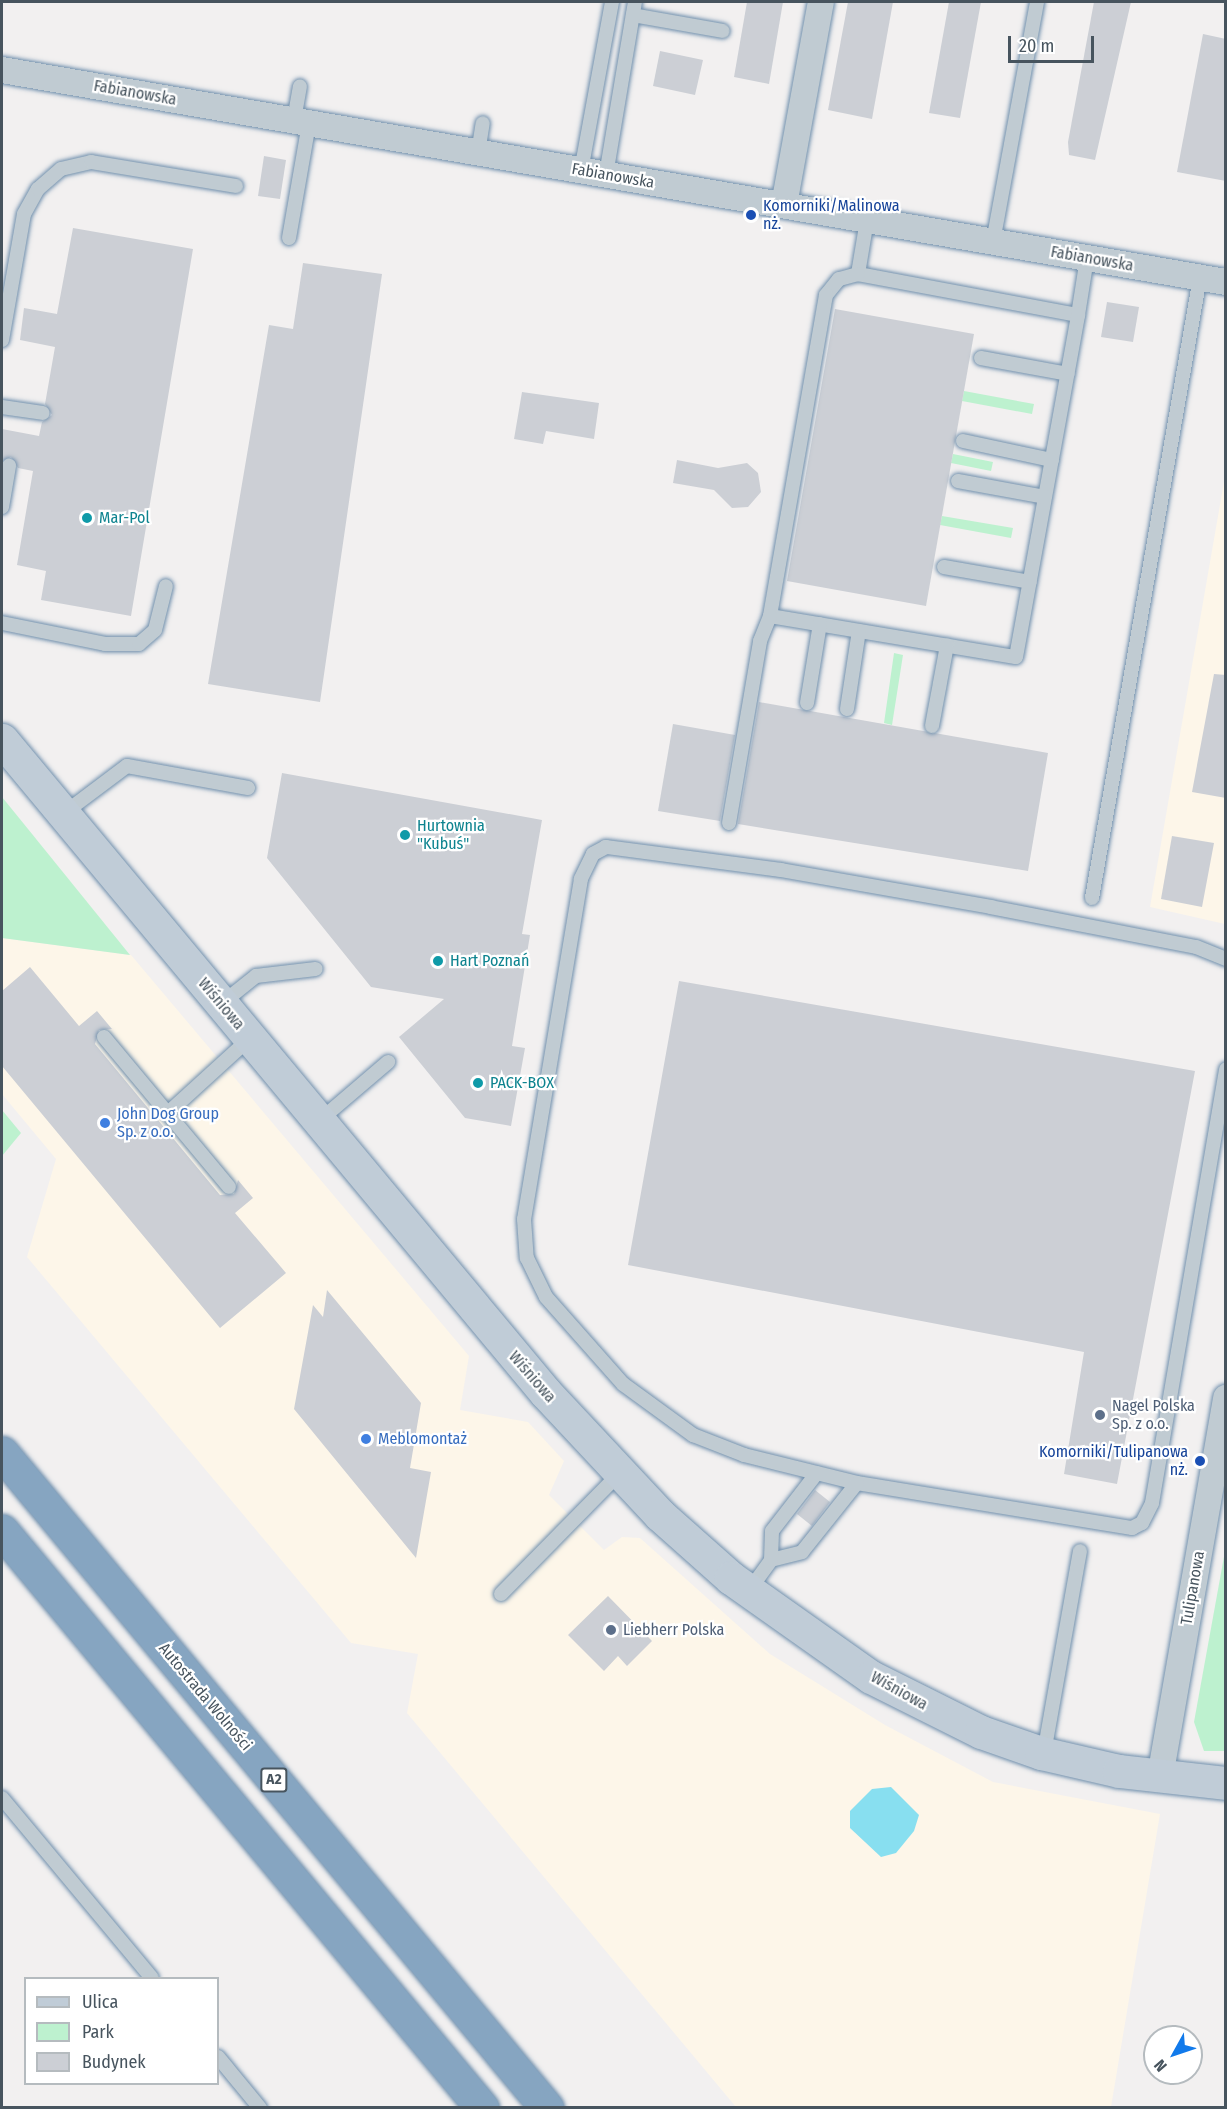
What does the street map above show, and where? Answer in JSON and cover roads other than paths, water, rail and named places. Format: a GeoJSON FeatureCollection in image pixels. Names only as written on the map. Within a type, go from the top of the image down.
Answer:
{"type":"FeatureCollection","features":[{"type":"Feature","properties":{"kind":"highway","name":"Autostrada Wolności"},"geometry":{"type":"LineString","coordinates":[[2,1453],[547,2108]]}},
{"type":"Feature","properties":{"kind":"highway"},"geometry":{"type":"LineString","coordinates":[[2,1531],[482,2108]]}},
{"type":"Feature","properties":{"kind":"street"},"geometry":{"type":"LineString","coordinates":[[784,205],[820,2]]}},
{"type":"Feature","properties":{"kind":"street","name":"Fabianowska"},"geometry":{"type":"LineString","coordinates":[[2,70],[1226,282]]}},
{"type":"Feature","properties":{"kind":"street","name":"Wiśniowa"},"geometry":{"type":"LineString","coordinates":[[2,740],[509,1351],[619,1474],[748,1592],[901,1694],[981,1732],[1044,1753],[1160,1777],[1226,1783]]}},
{"type":"Feature","properties":{"kind":"street","name":"Tulipanowa"},"geometry":{"type":"LineString","coordinates":[[1160,1777],[1226,1398]]}},
{"type":"Feature","properties":{"kind":"lane"},"geometry":{"type":"LineString","coordinates":[[593,173],[612,2]]}},
{"type":"Feature","properties":{"kind":"lane"},"geometry":{"type":"LineString","coordinates":[[993,242],[1037,2]]}},
{"type":"Feature","properties":{"kind":"lane"},"geometry":{"type":"LineString","coordinates":[[593,173],[634,8],[723,31]]}},
{"type":"Feature","properties":{"kind":"lane"},"geometry":{"type":"LineString","coordinates":[[289,238],[301,122],[300,87]]}},
{"type":"Feature","properties":{"kind":"lane"},"geometry":{"type":"LineString","coordinates":[[478,153],[483,123]]}},
{"type":"Feature","properties":{"kind":"lane"},"geometry":{"type":"LineString","coordinates":[[2,340],[24,214],[38,189],[61,169],[91,162],[236,186]]}},
{"type":"Feature","properties":{"kind":"lane"},"geometry":{"type":"LineString","coordinates":[[858,274],[867,220]]}},
{"type":"Feature","properties":{"kind":"lane"},"geometry":{"type":"LineString","coordinates":[[770,616],[1016,657],[1087,258]]}},
{"type":"Feature","properties":{"kind":"lane"},"geometry":{"type":"LineString","coordinates":[[729,823],[760,641],[770,616],[826,295],[839,279],[858,274],[1078,315]]}},
{"type":"Feature","properties":{"kind":"lane"},"geometry":{"type":"LineString","coordinates":[[1092,898],[1200,277]]}},
{"type":"Feature","properties":{"kind":"lane"},"geometry":{"type":"LineString","coordinates":[[981,358],[1068,374]]}},
{"type":"Feature","properties":{"kind":"lane"},"geometry":{"type":"LineString","coordinates":[[2,407],[43,413]]}},
{"type":"Feature","properties":{"kind":"lane"},"geometry":{"type":"LineString","coordinates":[[963,441],[1052,459]]}},
{"type":"Feature","properties":{"kind":"lane"},"geometry":{"type":"LineString","coordinates":[[2,507],[9,466]]}},
{"type":"Feature","properties":{"kind":"lane"},"geometry":{"type":"LineString","coordinates":[[958,481],[1046,497]]}},
{"type":"Feature","properties":{"kind":"lane"},"geometry":{"type":"LineString","coordinates":[[944,567],[1030,582]]}},
{"type":"Feature","properties":{"kind":"lane"},"geometry":{"type":"LineString","coordinates":[[3,626],[105,644],[139,644],[156,630],[166,586]]}},
{"type":"Feature","properties":{"kind":"lane"},"geometry":{"type":"LineString","coordinates":[[807,703],[820,624]]}},
{"type":"Feature","properties":{"kind":"lane"},"geometry":{"type":"LineString","coordinates":[[847,709],[859,631]]}},
{"type":"Feature","properties":{"kind":"lane"},"geometry":{"type":"LineString","coordinates":[[932,726],[947,645]]}},
{"type":"Feature","properties":{"kind":"lane"},"geometry":{"type":"LineString","coordinates":[[63,814],[127,766],[248,788]]}},
{"type":"Feature","properties":{"kind":"lane"},"geometry":{"type":"LineString","coordinates":[[1226,959],[1196,947],[781,870],[619,846],[593,854],[581,879],[524,1219],[534,1279],[560,1315],[623,1384],[670,1422],[744,1455],[857,1483],[1121,1529],[1142,1523],[1152,1503],[1226,1069]]}},
{"type":"Feature","properties":{"kind":"lane"},"geometry":{"type":"LineString","coordinates":[[221,1004],[256,976],[316,969]]}},
{"type":"Feature","properties":{"kind":"lane"},"geometry":{"type":"LineString","coordinates":[[104,1036],[229,1187]]}},
{"type":"Feature","properties":{"kind":"lane"},"geometry":{"type":"LineString","coordinates":[[168,1113],[249,1039]]}},
{"type":"Feature","properties":{"kind":"lane"},"geometry":{"type":"LineString","coordinates":[[318,1122],[388,1062]]}},
{"type":"Feature","properties":{"kind":"lane"},"geometry":{"type":"LineString","coordinates":[[748,1592],[771,1560],[772,1531],[817,1473]]}},
{"type":"Feature","properties":{"kind":"lane"},"geometry":{"type":"LineString","coordinates":[[501,1594],[619,1474]]}},
{"type":"Feature","properties":{"kind":"lane"},"geometry":{"type":"LineString","coordinates":[[771,1560],[802,1552],[857,1483]]}},
{"type":"Feature","properties":{"kind":"lane"},"geometry":{"type":"LineString","coordinates":[[1044,1753],[1080,1551]]}},
{"type":"Feature","properties":{"kind":"lane"},"geometry":{"type":"LineString","coordinates":[[2,1798],[151,1977]]}},
{"type":"Feature","properties":{"kind":"lane"},"geometry":{"type":"LineString","coordinates":[[219,2057],[260,2108]]}},
{"type":"Feature","properties":{"kind":"water"},"geometry":{"type":"Polygon","coordinates":[[[891,1787],[919,1815],[914,1831],[896,1853],[881,1857],[850,1828],[850,1811],[872,1789],[891,1787]]]}},
{"type":"Feature","properties":{"kind":"place","name":"Komorniki/Malinowa nż."},"geometry":{"type":"Point","coordinates":[751,215]}},
{"type":"Feature","properties":{"kind":"place","name":"Mar-Pol"},"geometry":{"type":"Point","coordinates":[87,518]}},
{"type":"Feature","properties":{"kind":"place","name":"Hurtownia \"Kubuś\""},"geometry":{"type":"Point","coordinates":[405,835]}},
{"type":"Feature","properties":{"kind":"place","name":"Hart Poznań"},"geometry":{"type":"Point","coordinates":[438,961]}},
{"type":"Feature","properties":{"kind":"place","name":"PACK-BOX"},"geometry":{"type":"Point","coordinates":[478,1083]}},
{"type":"Feature","properties":{"kind":"place","name":"John Dog Group Sp. z o.o."},"geometry":{"type":"Point","coordinates":[105,1123]}},
{"type":"Feature","properties":{"kind":"place","name":"Nagel Polska Sp. z o.o."},"geometry":{"type":"Point","coordinates":[1100,1415]}},
{"type":"Feature","properties":{"kind":"place","name":"Meblomontaż"},"geometry":{"type":"Point","coordinates":[366,1439]}},
{"type":"Feature","properties":{"kind":"place","name":"Komorniki/Tulipanowa nż."},"geometry":{"type":"Point","coordinates":[1200,1461]}},
{"type":"Feature","properties":{"kind":"place","name":"Liebherr Polska"},"geometry":{"type":"Point","coordinates":[611,1630]}}]}
